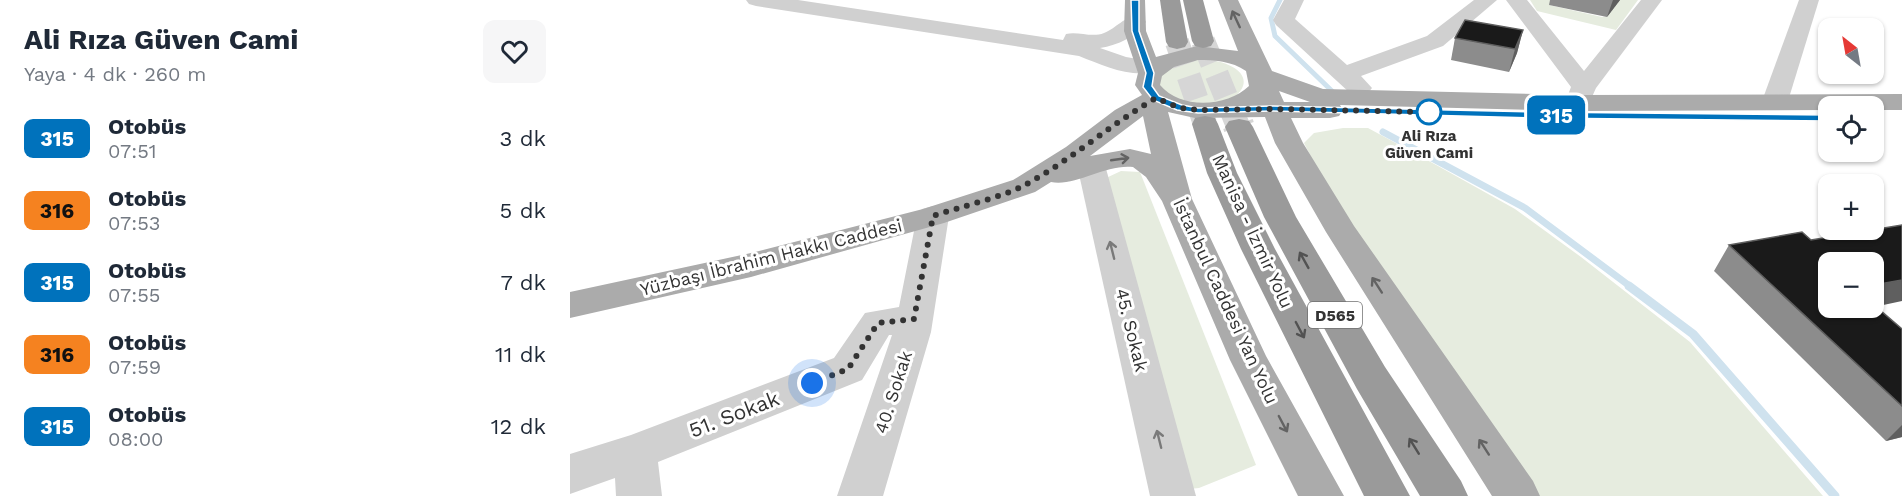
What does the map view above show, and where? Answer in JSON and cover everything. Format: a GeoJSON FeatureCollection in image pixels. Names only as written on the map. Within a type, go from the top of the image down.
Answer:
{"type":"FeatureCollection","features":[{"type":"Feature","properties":{"kind":"highway"},"geometry":{"type":"LineString","coordinates":[[1170,0],[1177,42]]}},
{"type":"Feature","properties":{"kind":"highway"},"geometry":{"type":"LineString","coordinates":[[1193,0],[1203,41]]}},
{"type":"Feature","properties":{"kind":"highway","name":"Manisa - İzmir Yolu"},"geometry":{"type":"LineString","coordinates":[[1221,120],[1222,173],[1258,249],[1387,496]]}},
{"type":"Feature","properties":{"kind":"highway","name":"Manisa - İzmir Yolu"},"geometry":{"type":"LineString","coordinates":[[1221,120],[1280,217],[1371,378],[1445,496]]}},
{"type":"Feature","properties":{"kind":"main road"},"geometry":{"type":"LineString","coordinates":[[1228,0],[1289,143],[1342,232],[1517,496]]}},
{"type":"Feature","properties":{"kind":"main road","name":"İstanbul Caddesi Yan Yolu"},"geometry":{"type":"LineString","coordinates":[[1135,11],[1136,31],[1150,79],[1154,108],[1177,199],[1249,360],[1321,496]]}},
{"type":"Feature","properties":{"kind":"main road"},"geometry":{"type":"LineString","coordinates":[[1221,120],[1238,105],[1253,97],[1262,87],[1262,76],[1257,68],[1246,60],[1215,53],[1180,56],[1165,61],[1150,79],[1180,108],[1221,120],[1273,109],[1576,102],[1902,102]]}},
{"type":"Feature","properties":{"kind":"main road"},"geometry":{"type":"LineString","coordinates":[[1262,76],[1320,97],[1576,102],[1818,117]]}},
{"type":"Feature","properties":{"kind":"main road","name":"Yüzbaşı İbrahim Hakkı Caddesi"},"geometry":{"type":"LineString","coordinates":[[570,305],[751,265],[933,216],[1024,186],[1076,153],[1124,116],[1150,79]]}},
{"type":"Feature","properties":{"kind":"main road","name":"Yüzbaşı İbrahim Hakkı Caddesi"},"geometry":{"type":"LineString","coordinates":[[570,289],[651,271],[927,199],[1022,166],[1098,109],[1150,79]]}},
{"type":"Feature","properties":{"kind":"main road"},"geometry":{"type":"LineString","coordinates":[[1884,118],[1902,119]]}},
{"type":"Feature","properties":{"kind":"main road"},"geometry":{"type":"LineString","coordinates":[[1024,186],[1091,165],[1127,158],[1141,159],[1158,172],[1177,199]]}},
{"type":"Feature","properties":{"kind":"street"},"geometry":{"type":"LineString","coordinates":[[756,0],[1084,50],[1122,64],[1150,79]]}},
{"type":"Feature","properties":{"kind":"street"},"geometry":{"type":"LineString","coordinates":[[811,0],[1095,42],[1114,39],[1135,11]]}},
{"type":"Feature","properties":{"kind":"street"},"geometry":{"type":"LineString","coordinates":[[1294,0],[1284,20],[1369,97]]}},
{"type":"Feature","properties":{"kind":"street"},"geometry":{"type":"LineString","coordinates":[[1344,74],[1435,41],[1487,0]]}},
{"type":"Feature","properties":{"kind":"street"},"geometry":{"type":"LineString","coordinates":[[1516,0],[1576,102],[1652,0]]}},
{"type":"Feature","properties":{"kind":"street"},"geometry":{"type":"LineString","coordinates":[[1775,101],[1809,0]]}},
{"type":"Feature","properties":{"kind":"street","name":"45. Sokak"},"geometry":{"type":"LineString","coordinates":[[1091,165],[1173,496]]}},
{"type":"Feature","properties":{"kind":"street","name":"40. Sokak"},"geometry":{"type":"LineString","coordinates":[[860,496],[912,332],[933,216]]}},
{"type":"Feature","properties":{"kind":"street","name":"51. Sokak"},"geometry":{"type":"LineString","coordinates":[[570,474],[634,452],[848,369],[878,323],[914,319]]}},
{"type":"Feature","properties":{"kind":"street"},"geometry":{"type":"LineString","coordinates":[[634,452],[639,496]]}},
{"type":"Feature","properties":{"kind":"shaded area"},"geometry":{"type":"Polygon","coordinates":[[[1530,0],[1553,0],[1549,5],[1602,17],[1607,16],[1611,0],[1638,0],[1616,30],[1537,11],[1530,0]]]}},
{"type":"Feature","properties":{"kind":"shaded area"},"geometry":{"type":"Polygon","coordinates":[[[1202,59],[1221,62],[1234,68],[1242,75],[1244,83],[1240,91],[1232,98],[1220,103],[1203,105],[1161,96],[1156,74],[1174,63],[1202,59]]]}},
{"type":"Feature","properties":{"kind":"shaded area"},"geometry":{"type":"Polygon","coordinates":[[[1343,128],[1368,128],[1515,209],[1581,257],[1690,342],[1823,496],[1532,496],[1373,260],[1314,163],[1304,143],[1314,133],[1343,128]]]}},
{"type":"Feature","properties":{"kind":"shaded area"},"geometry":{"type":"Polygon","coordinates":[[[1121,171],[1140,172],[1256,465],[1199,488],[1189,489],[1106,178],[1121,171]]]}},
{"type":"Feature","properties":{"kind":"building"},"geometry":{"type":"Polygon","coordinates":[[[1465,20],[1523,30],[1515,49],[1455,38],[1465,20]]]}},
{"type":"Feature","properties":{"kind":"building"},"geometry":{"type":"Polygon","coordinates":[[[1902,225],[1902,280],[1884,283],[1884,252],[1818,252],[1818,318],[1884,318],[1884,314],[1902,329],[1902,406],[1729,245],[1802,232],[1811,240],[1884,240],[1884,228],[1902,225]]]}},
{"type":"Feature","properties":{"kind":"waterway"},"geometry":{"type":"LineString","coordinates":[[1280,0],[1271,18],[1275,36],[1333,92]]}},
{"type":"Feature","properties":{"kind":"waterway"},"geometry":{"type":"LineString","coordinates":[[1383,132],[1525,208],[1631,287]]}},
{"type":"Feature","properties":{"kind":"waterway"},"geometry":{"type":"LineString","coordinates":[[1629,286],[1693,334],[1835,496]]}},
{"type":"Feature","properties":{"kind":"tunnel"},"geometry":{"type":"LineString","coordinates":[[1203,41],[1238,126]]}},
{"type":"Feature","properties":{"kind":"tunnel"},"geometry":{"type":"LineString","coordinates":[[1177,42],[1205,124]]}},
{"type":"Feature","properties":{"kind":"bus line","name":"315"},"geometry":{"type":"LineString","coordinates":[[1135,0],[1136,31],[1146,67],[1150,73],[1148,87],[1156,98],[1180,108],[1818,118]]}},
{"type":"Feature","properties":{"kind":"place","name":"Ali Rıza Güven Cami"},"geometry":{"type":"Point","coordinates":[1429,112]}},
{"type":"Feature","properties":{"kind":"route"},"geometry":{"type":"LineString","coordinates":[[812,383],[848,369],[878,323],[914,319],[933,216],[1024,186],[1076,153],[1124,116],[1156,98],[1180,108],[1198,110],[1429,112]]}}]}
